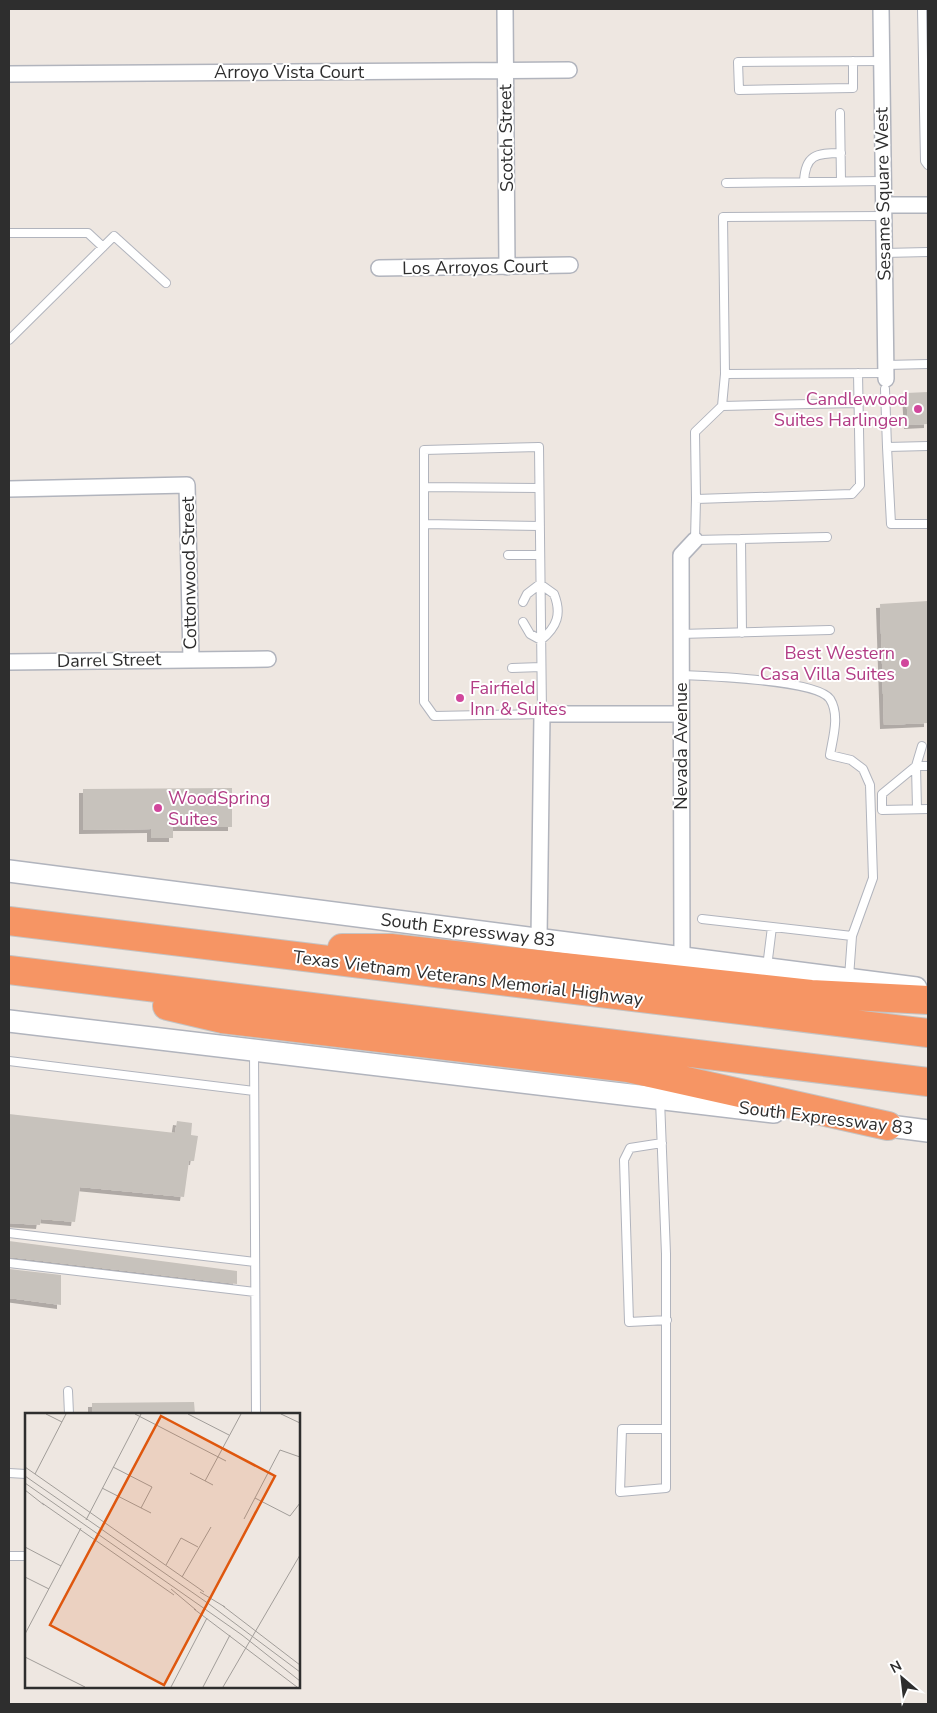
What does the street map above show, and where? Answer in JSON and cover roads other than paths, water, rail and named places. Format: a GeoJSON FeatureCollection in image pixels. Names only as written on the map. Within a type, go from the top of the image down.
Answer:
{"type":"FeatureCollection","features":[{"type":"Feature","properties":{"kind":"highway","name":"Texas Vietnam Veterans Memorial Highway"},"geometry":{"type":"LineString","coordinates":[[9,921],[190,945],[928,1033]]}},
{"type":"Feature","properties":{"kind":"highway"},"geometry":{"type":"LineString","coordinates":[[190,945],[390,948],[811,994],[928,1000]]}},
{"type":"Feature","properties":{"kind":"highway"},"geometry":{"type":"LineString","coordinates":[[16,972],[928,1082]]}},
{"type":"Feature","properties":{"kind":"highway"},"geometry":{"type":"LineString","coordinates":[[16,972],[222,1018],[628,1068],[888,1126]]}},
{"type":"Feature","properties":{"kind":"main road","name":"South Expressway 83"},"geometry":{"type":"LineString","coordinates":[[9,871],[928,989]]}},
{"type":"Feature","properties":{"kind":"main road","name":"South Expressway 83"},"geometry":{"type":"LineString","coordinates":[[9,1021],[928,1131]]}},
{"type":"Feature","properties":{"kind":"street","name":"Scotch Street"},"geometry":{"type":"LineString","coordinates":[[505,9],[507,267]]}},
{"type":"Feature","properties":{"kind":"street","name":"Sesame Square West"},"geometry":{"type":"LineString","coordinates":[[881,9],[886,376]]}},
{"type":"Feature","properties":{"kind":"street","name":"Arroyo Vista Court"},"geometry":{"type":"LineString","coordinates":[[9,74],[569,70]]}},
{"type":"Feature","properties":{"kind":"street"},"geometry":{"type":"LineString","coordinates":[[884,210],[928,205]]}},
{"type":"Feature","properties":{"kind":"street","name":"Los Arroyos Court"},"geometry":{"type":"LineString","coordinates":[[379,268],[570,266]]}},
{"type":"Feature","properties":{"kind":"street","name":"Cottonwood Street"},"geometry":{"type":"LineString","coordinates":[[9,489],[187,485],[191,659]]}},
{"type":"Feature","properties":{"kind":"street","name":"Nevada Avenue"},"geometry":{"type":"LineString","coordinates":[[682,958],[681,555],[695,540]]}},
{"type":"Feature","properties":{"kind":"street","name":"Darrel Street"},"geometry":{"type":"LineString","coordinates":[[9,662],[268,659]]}},
{"type":"Feature","properties":{"kind":"street"},"geometry":{"type":"LineString","coordinates":[[539,939],[542,714],[680,714]]}},
{"type":"Feature","properties":{"kind":"lane"},"geometry":{"type":"LineString","coordinates":[[922,9],[926,127],[925,161],[928,165]]}},
{"type":"Feature","properties":{"kind":"lane"},"geometry":{"type":"LineString","coordinates":[[853,61],[853,88],[739,90],[738,62],[853,61],[882,61]]}},
{"type":"Feature","properties":{"kind":"lane"},"geometry":{"type":"LineString","coordinates":[[840,113],[841,181]]}},
{"type":"Feature","properties":{"kind":"lane"},"geometry":{"type":"LineString","coordinates":[[804,182],[804,168],[810,159],[819,154],[840,153]]}},
{"type":"Feature","properties":{"kind":"lane"},"geometry":{"type":"LineString","coordinates":[[726,183],[883,181]]}},
{"type":"Feature","properties":{"kind":"lane"},"geometry":{"type":"LineString","coordinates":[[827,536],[695,540],[695,432],[722,406],[725,374],[723,216],[884,210]]}},
{"type":"Feature","properties":{"kind":"lane"},"geometry":{"type":"LineString","coordinates":[[9,232],[88,233],[103,247]]}},
{"type":"Feature","properties":{"kind":"lane"},"geometry":{"type":"LineString","coordinates":[[9,340],[114,236],[166,283]]}},
{"type":"Feature","properties":{"kind":"lane"},"geometry":{"type":"LineString","coordinates":[[884,253],[928,252]]}},
{"type":"Feature","properties":{"kind":"lane"},"geometry":{"type":"LineString","coordinates":[[725,374],[858,373],[886,376],[928,364]]}},
{"type":"Feature","properties":{"kind":"lane"},"geometry":{"type":"LineString","coordinates":[[696,499],[852,494],[860,485],[858,373]]}},
{"type":"Feature","properties":{"kind":"lane"},"geometry":{"type":"LineString","coordinates":[[886,376],[890,524],[928,524]]}},
{"type":"Feature","properties":{"kind":"lane"},"geometry":{"type":"LineString","coordinates":[[722,406],[858,403]]}},
{"type":"Feature","properties":{"kind":"lane"},"geometry":{"type":"LineString","coordinates":[[887,447],[928,446]]}},
{"type":"Feature","properties":{"kind":"lane"},"geometry":{"type":"LineString","coordinates":[[539,447],[540,488],[539,555],[542,714],[434,716],[424,702],[424,450],[539,447]]}},
{"type":"Feature","properties":{"kind":"lane"},"geometry":{"type":"LineString","coordinates":[[424,487],[540,488]]}},
{"type":"Feature","properties":{"kind":"lane"},"geometry":{"type":"LineString","coordinates":[[424,524],[540,526]]}},
{"type":"Feature","properties":{"kind":"lane"},"geometry":{"type":"LineString","coordinates":[[741,539],[742,632]]}},
{"type":"Feature","properties":{"kind":"lane"},"geometry":{"type":"LineString","coordinates":[[508,555],[539,555]]}},
{"type":"Feature","properties":{"kind":"lane"},"geometry":{"type":"LineString","coordinates":[[523,602],[527,594],[540,584]]}},
{"type":"Feature","properties":{"kind":"lane"},"geometry":{"type":"LineString","coordinates":[[540,584],[554,594],[558,620],[552,632],[541,640]]}},
{"type":"Feature","properties":{"kind":"lane"},"geometry":{"type":"LineString","coordinates":[[523,622],[530,634],[541,640]]}},
{"type":"Feature","properties":{"kind":"lane"},"geometry":{"type":"LineString","coordinates":[[680,634],[830,630]]}},
{"type":"Feature","properties":{"kind":"lane"},"geometry":{"type":"LineString","coordinates":[[512,668],[541,668]]}},
{"type":"Feature","properties":{"kind":"lane"},"geometry":{"type":"LineString","coordinates":[[680,675],[757,679],[821,691],[830,700],[836,712],[830,755],[851,760],[863,769],[870,785],[873,878],[852,936],[849,979]]}},
{"type":"Feature","properties":{"kind":"lane"},"geometry":{"type":"LineString","coordinates":[[917,809],[916,766],[922,746]]}},
{"type":"Feature","properties":{"kind":"lane"},"geometry":{"type":"LineString","coordinates":[[928,766],[916,766],[882,794],[882,810],[928,809]]}},
{"type":"Feature","properties":{"kind":"lane"},"geometry":{"type":"LineString","coordinates":[[702,919],[852,936]]}},
{"type":"Feature","properties":{"kind":"lane"},"geometry":{"type":"LineString","coordinates":[[767,969],[772,927]]}},
{"type":"Feature","properties":{"kind":"lane"},"geometry":{"type":"LineString","coordinates":[[254,1050],[256,1413]]}},
{"type":"Feature","properties":{"kind":"lane"},"geometry":{"type":"LineString","coordinates":[[9,1061],[254,1091]]}},
{"type":"Feature","properties":{"kind":"lane"},"geometry":{"type":"LineString","coordinates":[[660,1098],[667,1320],[666,1488],[620,1492],[622,1428],[666,1429]]}},
{"type":"Feature","properties":{"kind":"lane"},"geometry":{"type":"LineString","coordinates":[[662,1143],[630,1148],[624,1160],[629,1322],[667,1320]]}},
{"type":"Feature","properties":{"kind":"lane"},"geometry":{"type":"LineString","coordinates":[[9,1233],[255,1262]]}},
{"type":"Feature","properties":{"kind":"lane"},"geometry":{"type":"LineString","coordinates":[[9,1263],[255,1292]]}},
{"type":"Feature","properties":{"kind":"lane"},"geometry":{"type":"LineString","coordinates":[[68,1391],[69,1413]]}},
{"type":"Feature","properties":{"kind":"lane"},"geometry":{"type":"LineString","coordinates":[[9,1473],[25,1474]]}},
{"type":"Feature","properties":{"kind":"lane"},"geometry":{"type":"LineString","coordinates":[[9,1556],[25,1556]]}},
{"type":"Feature","properties":{"kind":"place","name":"Candlewood Suites Harlingen"},"geometry":{"type":"Point","coordinates":[918,409]}},
{"type":"Feature","properties":{"kind":"place","name":"Best Western Casa Villa Suites"},"geometry":{"type":"Point","coordinates":[905,663]}},
{"type":"Feature","properties":{"kind":"place","name":"Fairfield Inn & Suites"},"geometry":{"type":"Point","coordinates":[460,698]}},
{"type":"Feature","properties":{"kind":"place","name":"WoodSpring Suites"},"geometry":{"type":"Point","coordinates":[158,808]}}]}
